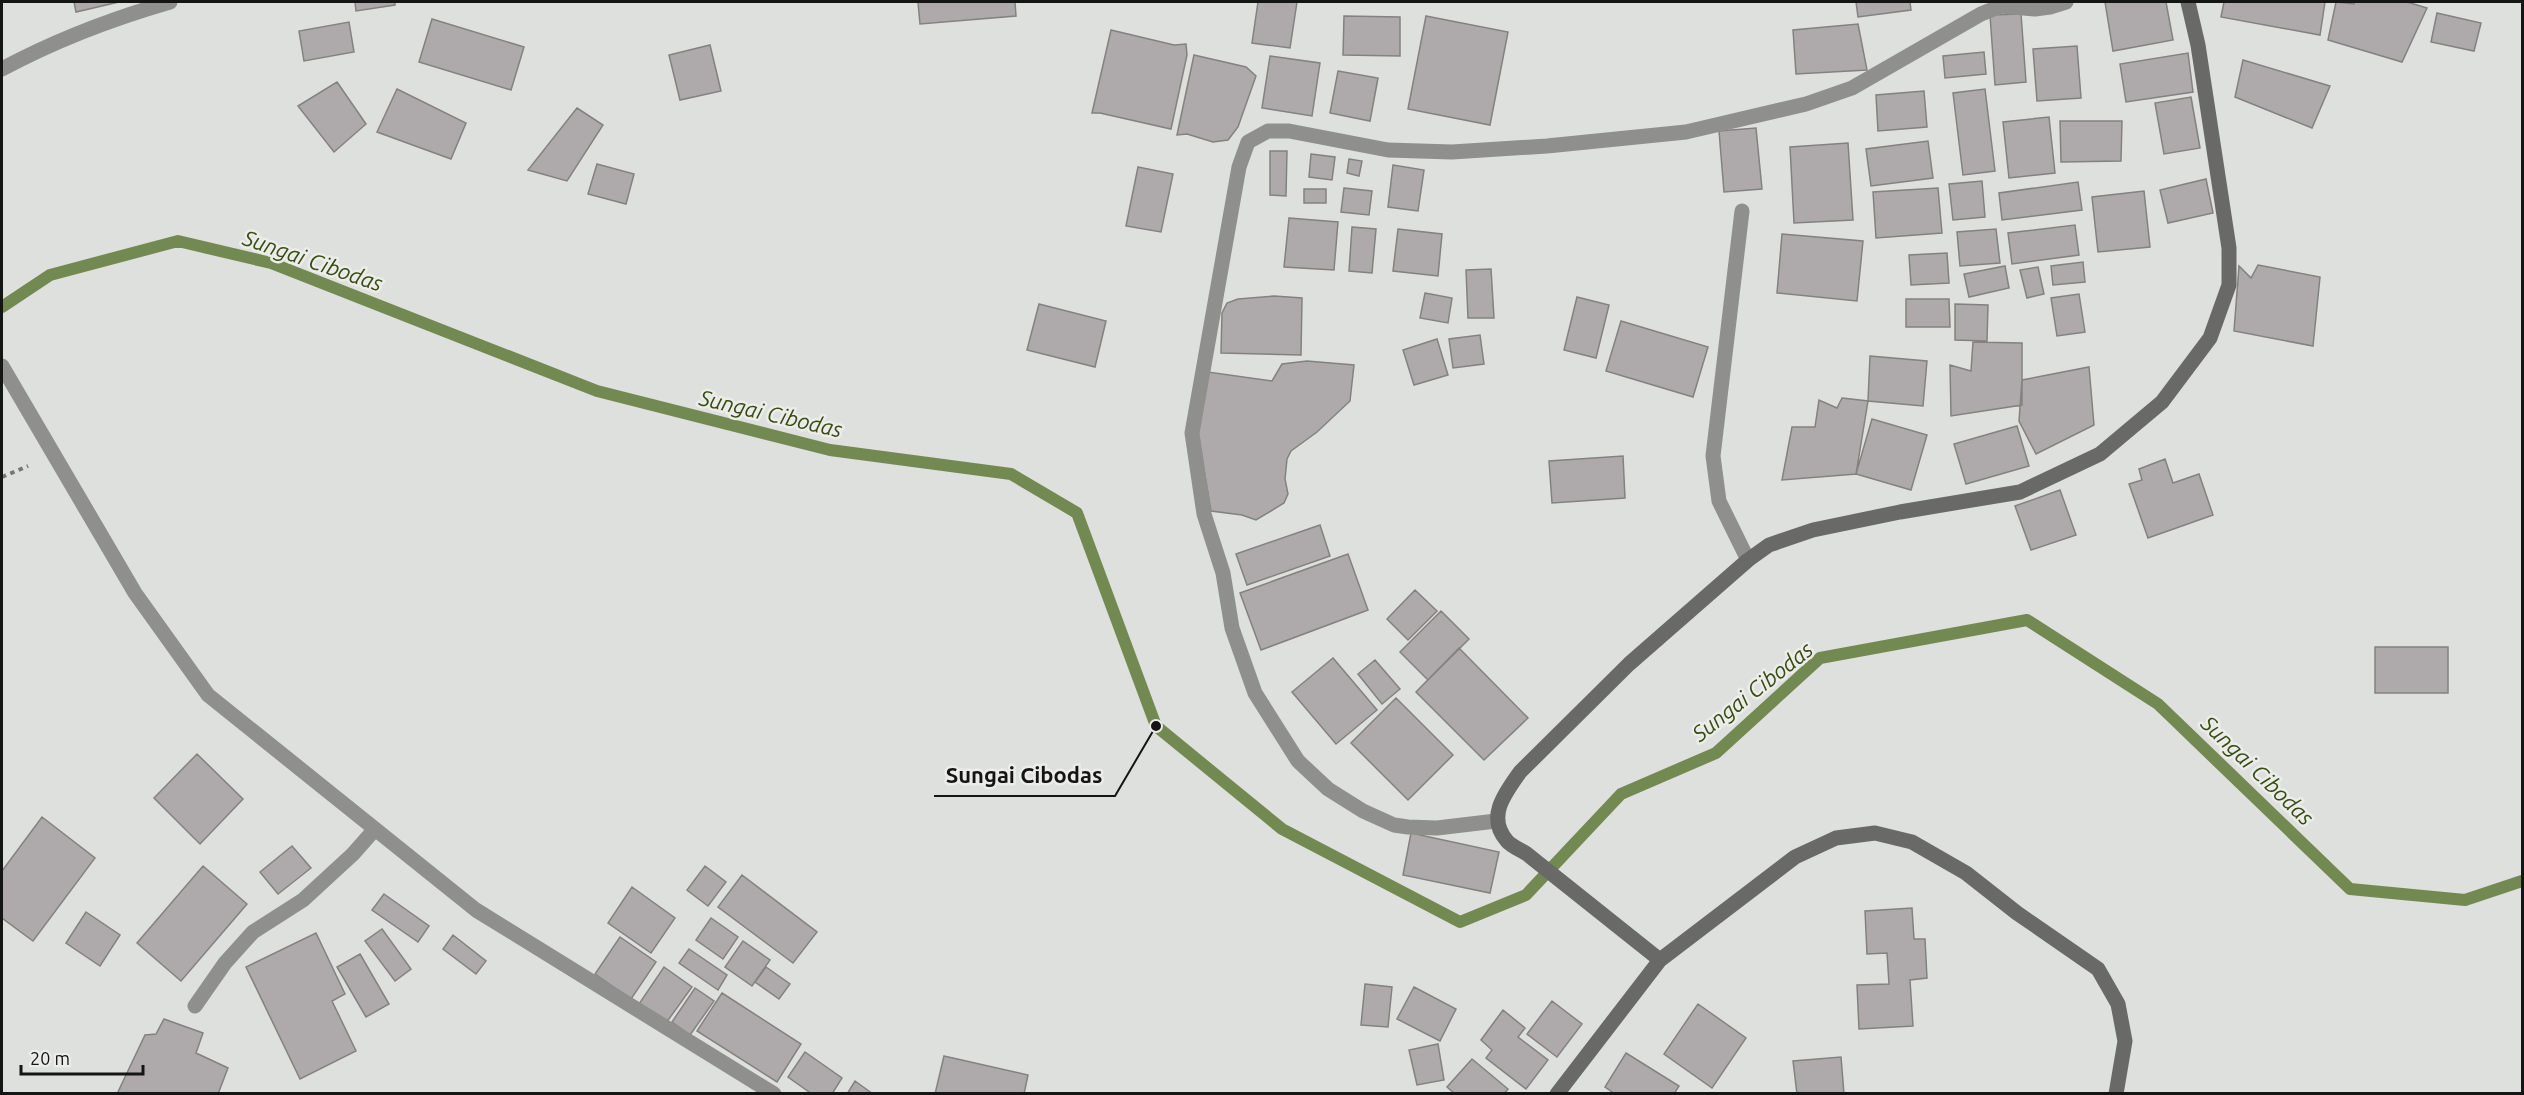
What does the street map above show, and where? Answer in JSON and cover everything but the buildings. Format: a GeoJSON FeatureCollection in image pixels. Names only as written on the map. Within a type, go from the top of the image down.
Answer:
{"type":"FeatureCollection","features":[{"type":"Feature","properties":{"kind":"street"},"geometry":{"type":"LineString","coordinates":[[2,69],[44,46],[82,30],[170,2]]}},
{"type":"Feature","properties":{"kind":"street"},"geometry":{"type":"LineString","coordinates":[[1496,821],[1437,828],[1408,828],[1394,825],[1363,811],[1328,789],[1298,761],[1255,693],[1232,628],[1223,573],[1204,514],[1192,433],[1239,167],[1248,142],[1268,131],[1289,131],[1388,150],[1452,152],[1547,146],[1686,132],[1806,104],[1852,88],[1981,14],[2001,6],[2035,9],[2066,2]]}},
{"type":"Feature","properties":{"kind":"street"},"geometry":{"type":"LineString","coordinates":[[1660,960],[1527,854],[1507,842],[1496,821],[1497,812],[1506,792],[1520,772],[1629,664],[1748,560],[1769,545],[1813,530],[1900,512],[2020,492],[2100,454],[2162,402],[2210,338],[2229,285],[2229,248],[2198,45],[2188,2]]}},
{"type":"Feature","properties":{"kind":"street"},"geometry":{"type":"LineString","coordinates":[[1742,211],[1713,456],[1719,501],[1748,560]]}},
{"type":"Feature","properties":{"kind":"street"},"geometry":{"type":"LineString","coordinates":[[2,366],[135,593],[208,695],[476,910],[774,1094]]}},
{"type":"Feature","properties":{"kind":"street"},"geometry":{"type":"LineString","coordinates":[[195,1006],[225,963],[254,932],[303,900],[375,829]]}},
{"type":"Feature","properties":{"kind":"street"},"geometry":{"type":"LineString","coordinates":[[1557,1094],[1660,960],[1795,857],[1836,838],[1875,833],[1912,842],[1966,873],[2017,914],[2098,969],[2118,1004],[2125,1041],[2116,1094]]}},
{"type":"Feature","properties":{"kind":"waterway","name":"Sungai Cibodas"},"geometry":{"type":"LineString","coordinates":[[2,307],[50,275],[178,241],[271,263],[597,391],[830,450],[1011,474],[1077,513],[1156,726],[1282,829],[1460,922],[1526,895],[1621,794],[1716,753],[1820,658],[2027,620],[2158,704],[2350,889],[2465,900],[2522,881]]}},
{"type":"Feature","properties":{"kind":"place","name":"Sungai Cibodas"},"geometry":{"type":"Point","coordinates":[1156,726]}}]}
